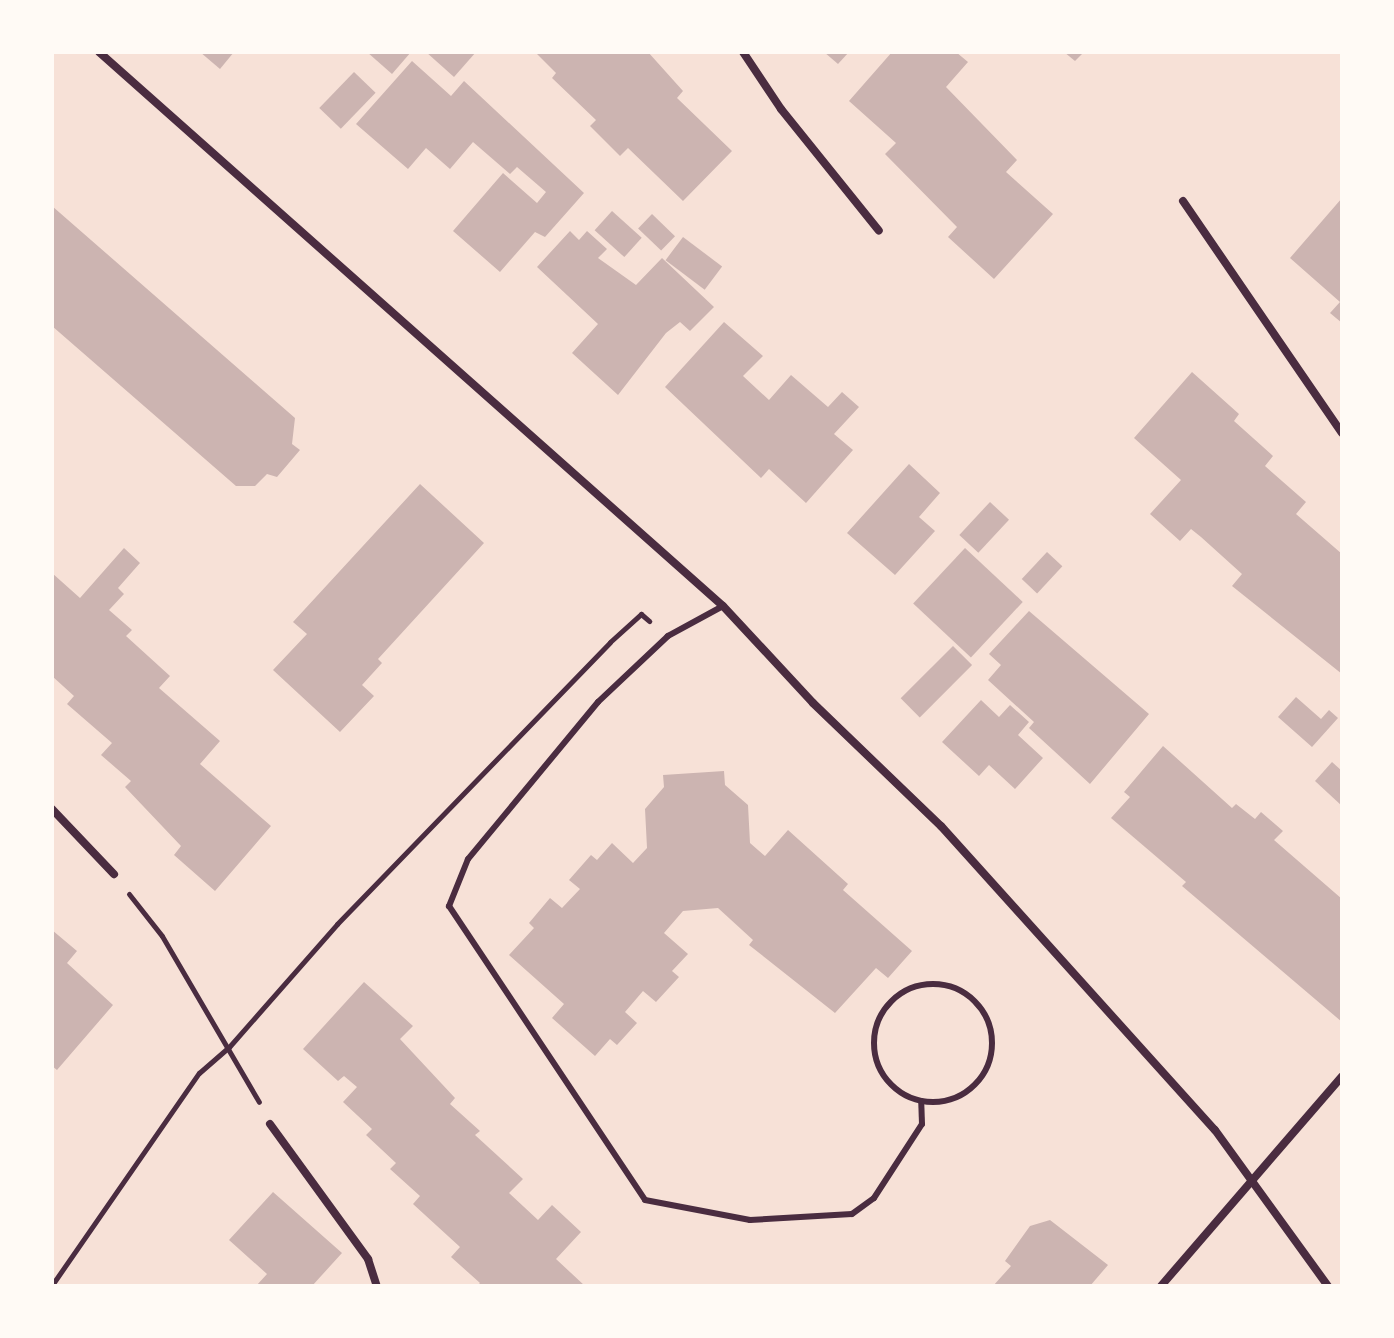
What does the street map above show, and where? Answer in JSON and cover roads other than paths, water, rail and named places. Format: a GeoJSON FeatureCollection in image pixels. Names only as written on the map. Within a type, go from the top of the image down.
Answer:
{"type":"FeatureCollection","features":[{"type":"Feature","properties":{"kind":"street"},"geometry":{"type":"LineString","coordinates":[[99,52],[723,606],[813,703],[941,826],[1253,1178],[1328,1286]]}},
{"type":"Feature","properties":{"kind":"street"},"geometry":{"type":"LineString","coordinates":[[743,52],[781,109],[879,231]]}},
{"type":"Feature","properties":{"kind":"street"},"geometry":{"type":"LineString","coordinates":[[1183,201],[1342,433]]}},
{"type":"Feature","properties":{"kind":"street"},"geometry":{"type":"LineString","coordinates":[[52,809],[114,874]]}},
{"type":"Feature","properties":{"kind":"street"},"geometry":{"type":"LineString","coordinates":[[1161,1286],[1342,1076]]}},
{"type":"Feature","properties":{"kind":"street"},"geometry":{"type":"LineString","coordinates":[[270,1124],[368,1259],[377,1286]]}},
{"type":"Feature","properties":{"kind":"lane"},"geometry":{"type":"LineString","coordinates":[[723,606],[668,636],[598,702],[468,859],[449,906],[645,1200],[750,1220],[852,1214],[874,1198],[922,1124],[921,1101]]}},
{"type":"Feature","properties":{"kind":"lane"},"geometry":{"type":"LineString","coordinates":[[924,985],[953,987],[984,1011],[992,1049],[987,1068],[960,1096],[921,1101],[903,1094],[877,1065],[875,1027],[897,995],[924,985]]}}]}
